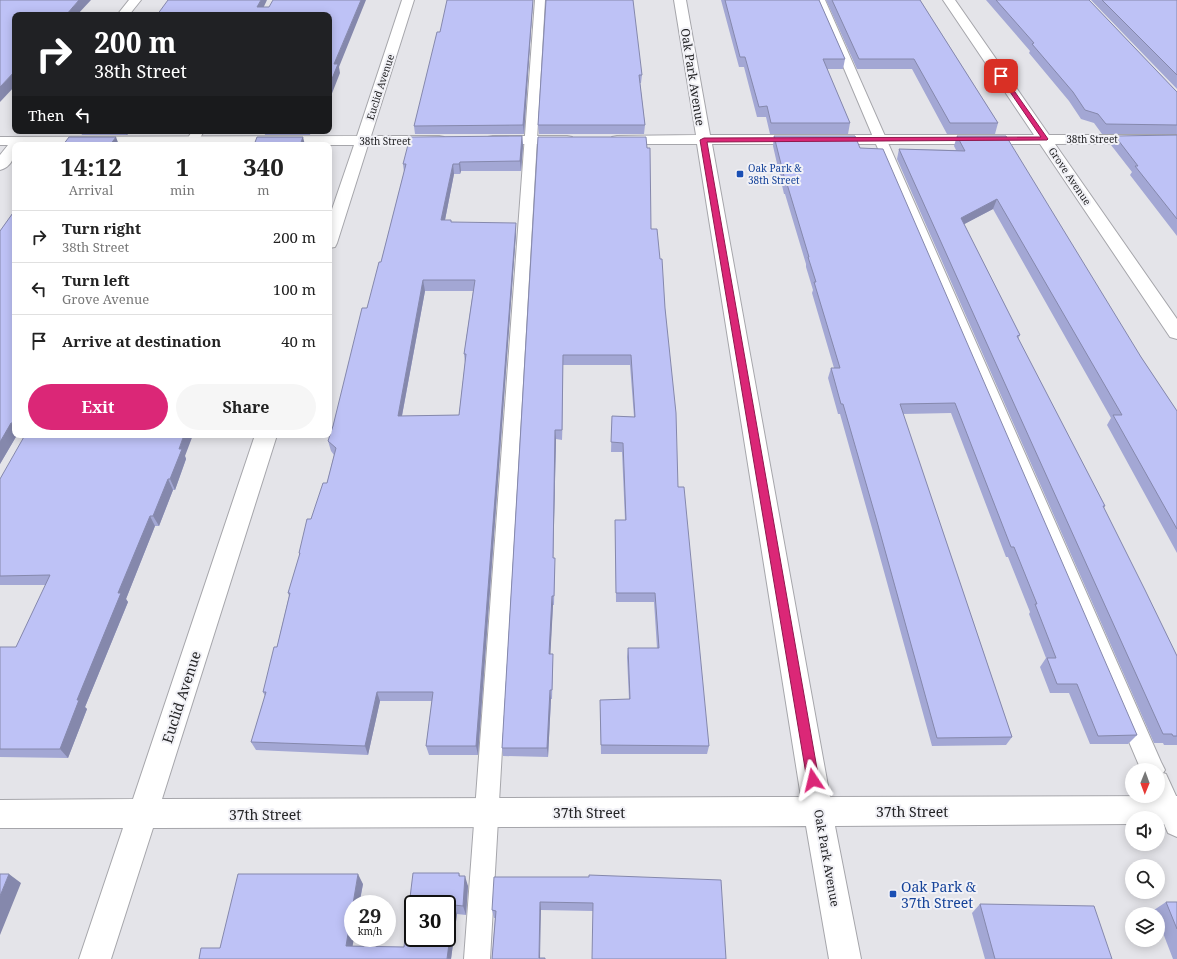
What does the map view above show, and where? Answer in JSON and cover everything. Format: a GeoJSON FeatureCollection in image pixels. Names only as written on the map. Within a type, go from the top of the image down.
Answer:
{"type":"FeatureCollection","features":[{"type":"Feature","properties":{"kind":"street"},"geometry":{"type":"LineString","coordinates":[[125,12],[135,0]]}},
{"type":"Feature","properties":{"kind":"street","name":"Euclid Avenue"},"geometry":{"type":"LineString","coordinates":[[332,234],[408,0]]}},
{"type":"Feature","properties":{"kind":"street","name":"Oak Park Avenue"},"geometry":{"type":"LineString","coordinates":[[680,0],[818,811],[845,959]]}},
{"type":"Feature","properties":{"kind":"street","name":"Grove Avenue"},"geometry":{"type":"LineString","coordinates":[[949,0],[1177,333]]}},
{"type":"Feature","properties":{"kind":"street","name":"38th Street"},"geometry":{"type":"LineString","coordinates":[[0,142],[193,139],[362,141],[450,140]]}},
{"type":"Feature","properties":{"kind":"street","name":"38th Street"},"geometry":{"type":"LineString","coordinates":[[601,140],[1177,139]]}},
{"type":"Feature","properties":{"kind":"street"},"geometry":{"type":"LineString","coordinates":[[482,140],[578,140]]}},
{"type":"Feature","properties":{"kind":"street"},"geometry":{"type":"LineString","coordinates":[[0,165],[12,151]]}},
{"type":"Feature","properties":{"kind":"street","name":"Euclid Avenue"},"geometry":{"type":"LineString","coordinates":[[95,959],[265,438]]}},
{"type":"Feature","properties":{"kind":"street","name":"37th Street"},"geometry":{"type":"LineString","coordinates":[[0,814],[818,811],[1175,815]]}},
{"type":"Feature","properties":{"kind":"lane"},"geometry":{"type":"LineString","coordinates":[[477,959],[540,0]]}},
{"type":"Feature","properties":{"kind":"lane"},"geometry":{"type":"LineString","coordinates":[[820,0],[1150,763]]}},
{"type":"Feature","properties":{"kind":"lane"},"geometry":{"type":"LineString","coordinates":[[1165,796],[1175,815]]}},
{"type":"Feature","properties":{"kind":"building"},"geometry":{"type":"Polygon","coordinates":[[[0,0],[79,0],[69,12],[12,12],[12,74],[0,87],[0,0]]]}},
{"type":"Feature","properties":{"kind":"building"},"geometry":{"type":"Polygon","coordinates":[[[168,0],[261,0],[257,7],[269,7],[273,0],[361,0],[334,64],[338,64],[332,79],[332,12],[159,12],[168,0]]]}},
{"type":"Feature","properties":{"kind":"building"},"geometry":{"type":"Polygon","coordinates":[[[447,0],[533,0],[523,125],[414,126],[437,32],[440,32],[447,0]]]}},
{"type":"Feature","properties":{"kind":"building"},"geometry":{"type":"Polygon","coordinates":[[[546,0],[633,0],[642,75],[639,75],[645,125],[538,125],[546,0]]]}},
{"type":"Feature","properties":{"kind":"building"},"geometry":{"type":"Polygon","coordinates":[[[725,0],[819,0],[845,59],[823,59],[850,123],[771,123],[767,106],[759,107],[745,57],[740,57],[725,0]]]}},
{"type":"Feature","properties":{"kind":"building"},"geometry":{"type":"Polygon","coordinates":[[[832,0],[920,0],[998,123],[950,123],[914,59],[859,59],[832,0]]]}},
{"type":"Feature","properties":{"kind":"building"},"geometry":{"type":"Polygon","coordinates":[[[996,0],[1089,0],[1177,92],[1177,125],[1106,124],[1098,114],[1085,110],[1073,92],[1032,44],[1034,43],[996,0]]]}},
{"type":"Feature","properties":{"kind":"building"},"geometry":{"type":"Polygon","coordinates":[[[1102,0],[1177,0],[1177,75],[1102,0]]]}},
{"type":"Feature","properties":{"kind":"building"},"geometry":{"type":"Polygon","coordinates":[[[1177,135],[1177,219],[1135,166],[1138,166],[1115,136],[1177,135]]]}},
{"type":"Feature","properties":{"kind":"building"},"geometry":{"type":"Polygon","coordinates":[[[522,136],[520,161],[460,162],[459,164],[453,164],[441,220],[451,220],[451,222],[516,223],[476,746],[426,746],[433,692],[377,692],[365,746],[251,742],[266,692],[263,692],[274,647],[277,647],[290,593],[288,593],[300,553],[307,519],[311,519],[323,483],[327,483],[336,448],[328,441],[329,438],[332,438],[332,429],[362,308],[367,308],[379,262],[381,262],[406,164],[403,164],[410,137],[522,136]],[[423,280],[398,416],[459,415],[466,354],[464,354],[475,280],[423,280]]]}},
{"type":"Feature","properties":{"kind":"building"},"geometry":{"type":"Polygon","coordinates":[[[774,136],[855,136],[860,148],[883,149],[1137,735],[1098,736],[1077,684],[1057,684],[1047,658],[1056,658],[1035,604],[1037,604],[1014,547],[1011,547],[955,403],[900,404],[1012,737],[937,738],[876,518],[831,368],[840,368],[814,282],[816,282],[809,257],[786,184],[774,136]]]}},
{"type":"Feature","properties":{"kind":"building"},"geometry":{"type":"Polygon","coordinates":[[[957,136],[1006,136],[1141,357],[1177,411],[1177,529],[1113,415],[1122,415],[997,199],[961,218],[1020,335],[1017,336],[1105,506],[1103,506],[1177,656],[1177,736],[1173,736],[1172,734],[1163,734],[899,149],[965,151],[957,136]]]}},
{"type":"Feature","properties":{"kind":"building"},"geometry":{"type":"Polygon","coordinates":[[[69,137],[116,137],[112,142],[65,142],[69,137]]]}},
{"type":"Feature","properties":{"kind":"building"},"geometry":{"type":"Polygon","coordinates":[[[257,137],[303,137],[301,142],[255,142],[257,137]]]}},
{"type":"Feature","properties":{"kind":"building"},"geometry":{"type":"Polygon","coordinates":[[[538,137],[646,137],[647,148],[650,148],[651,229],[657,229],[660,259],[662,259],[665,308],[676,413],[678,487],[684,487],[709,746],[601,745],[600,700],[630,699],[628,648],[659,648],[655,593],[616,593],[615,520],[626,520],[623,443],[611,442],[612,416],[635,417],[631,355],[563,355],[562,430],[555,430],[553,558],[555,558],[554,596],[552,596],[549,654],[553,654],[552,690],[550,690],[547,748],[502,748],[538,137]]]}},
{"type":"Feature","properties":{"kind":"building"},"geometry":{"type":"Polygon","coordinates":[[[12,214],[12,423],[0,442],[0,231],[12,214]]]}},
{"type":"Feature","properties":{"kind":"building"},"geometry":{"type":"Polygon","coordinates":[[[23,438],[183,438],[179,449],[182,449],[170,479],[168,479],[153,516],[150,516],[118,593],[121,593],[77,700],[79,700],[60,749],[0,749],[0,647],[16,647],[50,575],[0,576],[0,479],[23,438]]]}},
{"type":"Feature","properties":{"kind":"building"},"geometry":{"type":"Polygon","coordinates":[[[413,873],[459,873],[459,876],[465,876],[463,906],[456,905],[456,895],[410,895],[413,873]]]}},
{"type":"Feature","properties":{"kind":"building"},"geometry":{"type":"Polygon","coordinates":[[[0,874],[9,874],[0,896],[0,874]]]}},
{"type":"Feature","properties":{"kind":"building"},"geometry":{"type":"Polygon","coordinates":[[[238,874],[358,874],[354,895],[344,895],[344,947],[449,947],[447,959],[199,959],[201,948],[220,948],[238,874]]]}},
{"type":"Feature","properties":{"kind":"building"},"geometry":{"type":"Polygon","coordinates":[[[589,875],[721,880],[726,959],[592,959],[593,903],[540,902],[539,958],[545,959],[492,959],[496,911],[492,910],[494,877],[589,877],[589,875]]]}},
{"type":"Feature","properties":{"kind":"building"},"geometry":{"type":"Polygon","coordinates":[[[1166,902],[1177,902],[1177,929],[1166,902]]]}},
{"type":"Feature","properties":{"kind":"building"},"geometry":{"type":"Polygon","coordinates":[[[980,904],[1094,906],[1112,959],[995,959],[980,904]]]}},
{"type":"Feature","properties":{"kind":"place","name":"Oak Park & 38th Street"},"geometry":{"type":"Point","coordinates":[740,174]}},
{"type":"Feature","properties":{"kind":"place","name":"Oak Park & 37th Street"},"geometry":{"type":"Point","coordinates":[893,894]}},
{"type":"Feature","properties":{"kind":"route"},"geometry":{"type":"LineString","coordinates":[[813,780],[704,140],[1045,139],[1001,76]]}}]}
